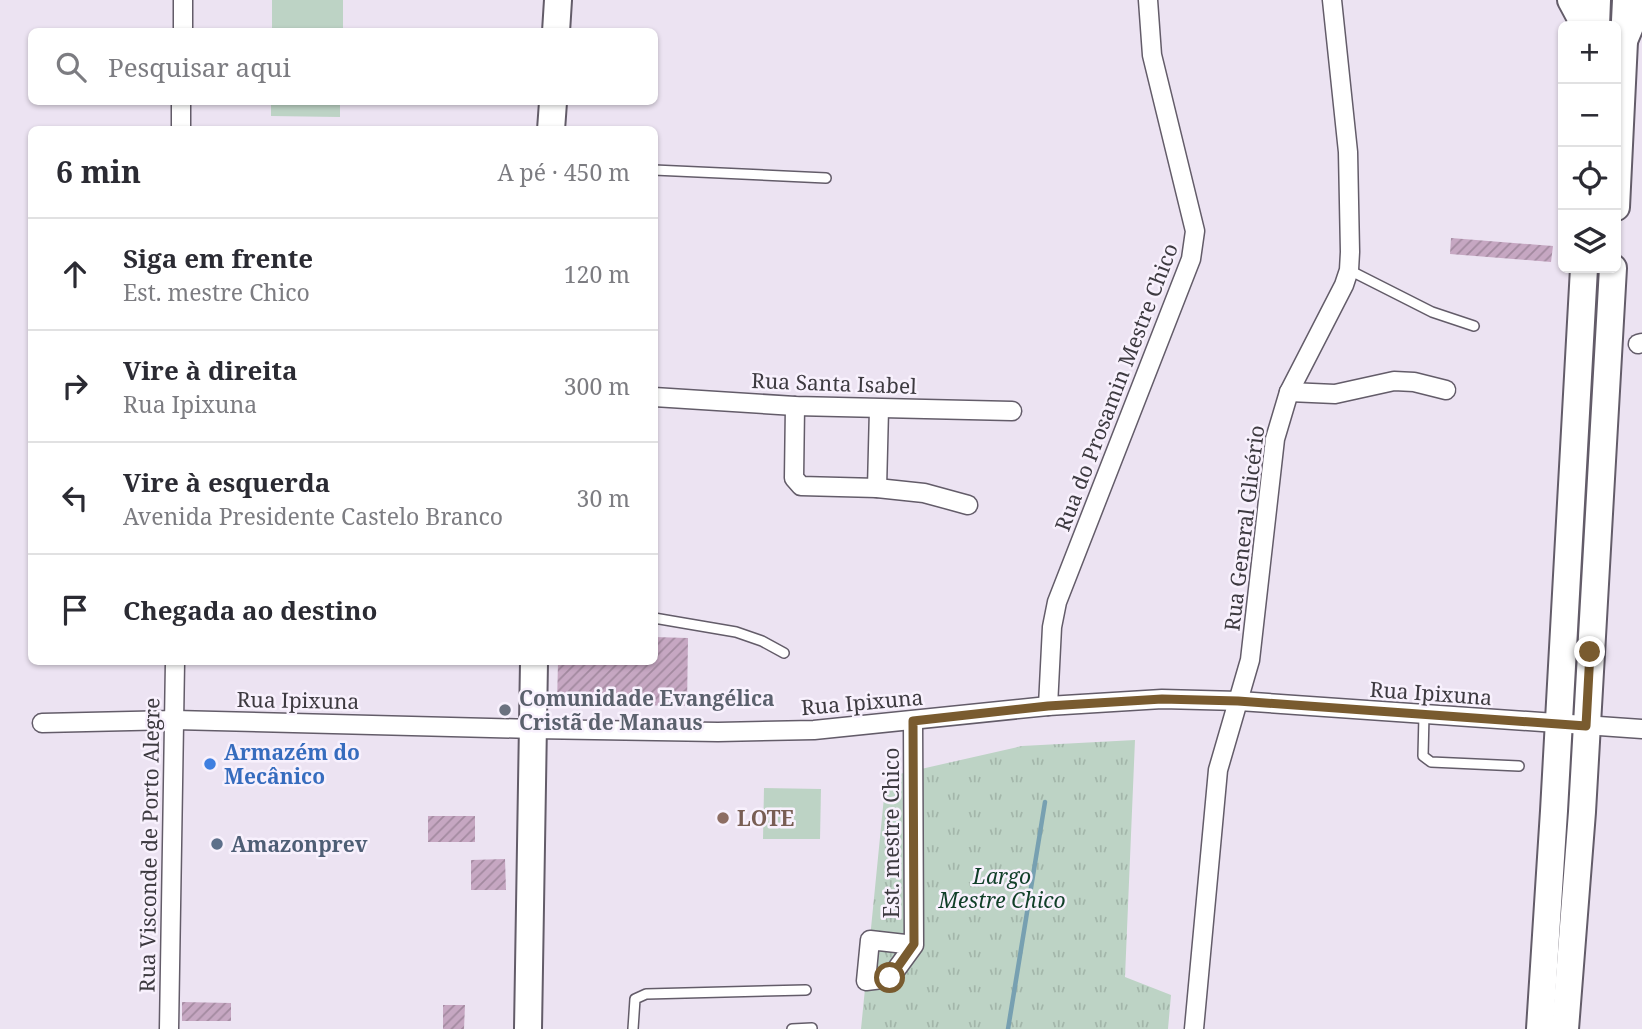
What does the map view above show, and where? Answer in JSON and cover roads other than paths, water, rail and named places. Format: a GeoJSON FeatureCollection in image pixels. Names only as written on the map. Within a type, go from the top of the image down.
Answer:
{"type":"FeatureCollection","features":[{"type":"Feature","properties":{"kind":"main road"},"geometry":{"type":"LineString","coordinates":[[556,28],[558,0]]}},
{"type":"Feature","properties":{"kind":"main road"},"geometry":{"type":"LineString","coordinates":[[1570,0],[1582,21]]}},
{"type":"Feature","properties":{"kind":"main road"},"geometry":{"type":"LineString","coordinates":[[1596,21],[1597,0]]}},
{"type":"Feature","properties":{"kind":"main road"},"geometry":{"type":"LineString","coordinates":[[1621,147],[1627,70],[1624,38],[1626,0]]}},
{"type":"Feature","properties":{"kind":"main road"},"geometry":{"type":"LineString","coordinates":[[1624,38],[1632,19],[1642,6]]}},
{"type":"Feature","properties":{"kind":"main road"},"geometry":{"type":"LineString","coordinates":[[551,126],[553,105]]}},
{"type":"Feature","properties":{"kind":"main road"},"geometry":{"type":"LineString","coordinates":[[1540,1029],[1584,273]]}},
{"type":"Feature","properties":{"kind":"main road"},"geometry":{"type":"LineString","coordinates":[[1565,1029],[1582,812],[1613,273]]}},
{"type":"Feature","properties":{"kind":"main road"},"geometry":{"type":"LineString","coordinates":[[1579,355],[1608,358]]}},
{"type":"Feature","properties":{"kind":"main road"},"geometry":{"type":"LineString","coordinates":[[528,1029],[534,665]]}},
{"type":"Feature","properties":{"kind":"street"},"geometry":{"type":"LineString","coordinates":[[183,0],[183,28]]}},
{"type":"Feature","properties":{"kind":"street","name":"Rua do Prosamin Mestre Chico"},"geometry":{"type":"LineString","coordinates":[[1048,706],[1052,627],[1058,601],[1129,424],[1195,243],[1195,231],[1152,55],[1148,0]]}},
{"type":"Feature","properties":{"kind":"street","name":"Rua General Glicério"},"geometry":{"type":"LineString","coordinates":[[1194,1029],[1218,771],[1250,660],[1275,439],[1289,392],[1344,285],[1349,270],[1348,152],[1332,0]]}},
{"type":"Feature","properties":{"kind":"street"},"geometry":{"type":"LineString","coordinates":[[181,105],[181,126]]}},
{"type":"Feature","properties":{"kind":"street"},"geometry":{"type":"LineString","coordinates":[[1289,392],[1335,394],[1394,381],[1415,382],[1446,390]]}},
{"type":"Feature","properties":{"kind":"street","name":"Rua Santa Isabel"},"geometry":{"type":"LineString","coordinates":[[658,397],[879,409],[1012,411]]}},
{"type":"Feature","properties":{"kind":"street"},"geometry":{"type":"LineString","coordinates":[[795,405],[793,471],[796,483],[801,486],[877,488],[924,493],[968,505]]}},
{"type":"Feature","properties":{"kind":"street"},"geometry":{"type":"LineString","coordinates":[[877,488],[879,409]]}},
{"type":"Feature","properties":{"kind":"street","name":"Rua Visconde de Porto Alegre"},"geometry":{"type":"LineString","coordinates":[[169,1029],[175,665]]}},
{"type":"Feature","properties":{"kind":"street","name":"Rua Ipixuna"},"geometry":{"type":"LineString","coordinates":[[42,723],[175,720],[718,732],[814,730],[1048,706],[1162,699],[1238,701],[1642,729]]}},
{"type":"Feature","properties":{"kind":"street","name":"Est. mestre Chico"},"geometry":{"type":"LineString","coordinates":[[913,721],[914,944]]}},
{"type":"Feature","properties":{"kind":"lane"},"geometry":{"type":"LineString","coordinates":[[658,170],[826,178]]}},
{"type":"Feature","properties":{"kind":"lane"},"geometry":{"type":"LineString","coordinates":[[1349,270],[1425,309],[1474,326]]}},
{"type":"Feature","properties":{"kind":"lane"},"geometry":{"type":"LineString","coordinates":[[658,619],[748,636],[784,653]]}},
{"type":"Feature","properties":{"kind":"lane"},"geometry":{"type":"LineString","coordinates":[[1424,715],[1423,756],[1431,762],[1519,766]]}},
{"type":"Feature","properties":{"kind":"lane"},"geometry":{"type":"LineString","coordinates":[[634,1029],[635,999],[646,994],[806,990]]}},
{"type":"Feature","properties":{"kind":"lane"},"geometry":{"type":"LineString","coordinates":[[792,1029],[812,1028]]}},
{"type":"Feature","properties":{"kind":"waterway"},"geometry":{"type":"LineString","coordinates":[[1008,1029],[1045,802]]}},
{"type":"Feature","properties":{"kind":"place","name":"Comunidade Evangélica Cristã de Manaus"},"geometry":{"type":"Point","coordinates":[505,710]}},
{"type":"Feature","properties":{"kind":"place","name":"Armazém do Mecânico"},"geometry":{"type":"Point","coordinates":[210,764]}},
{"type":"Feature","properties":{"kind":"place","name":"LOTE"},"geometry":{"type":"Point","coordinates":[723,818]}},
{"type":"Feature","properties":{"kind":"place","name":"Amazonprev"},"geometry":{"type":"Point","coordinates":[217,844]}},
{"type":"Feature","properties":{"kind":"park label","name":"Largo Mestre Chico"},"geometry":{"type":"Point","coordinates":[1002,888]}}]}
